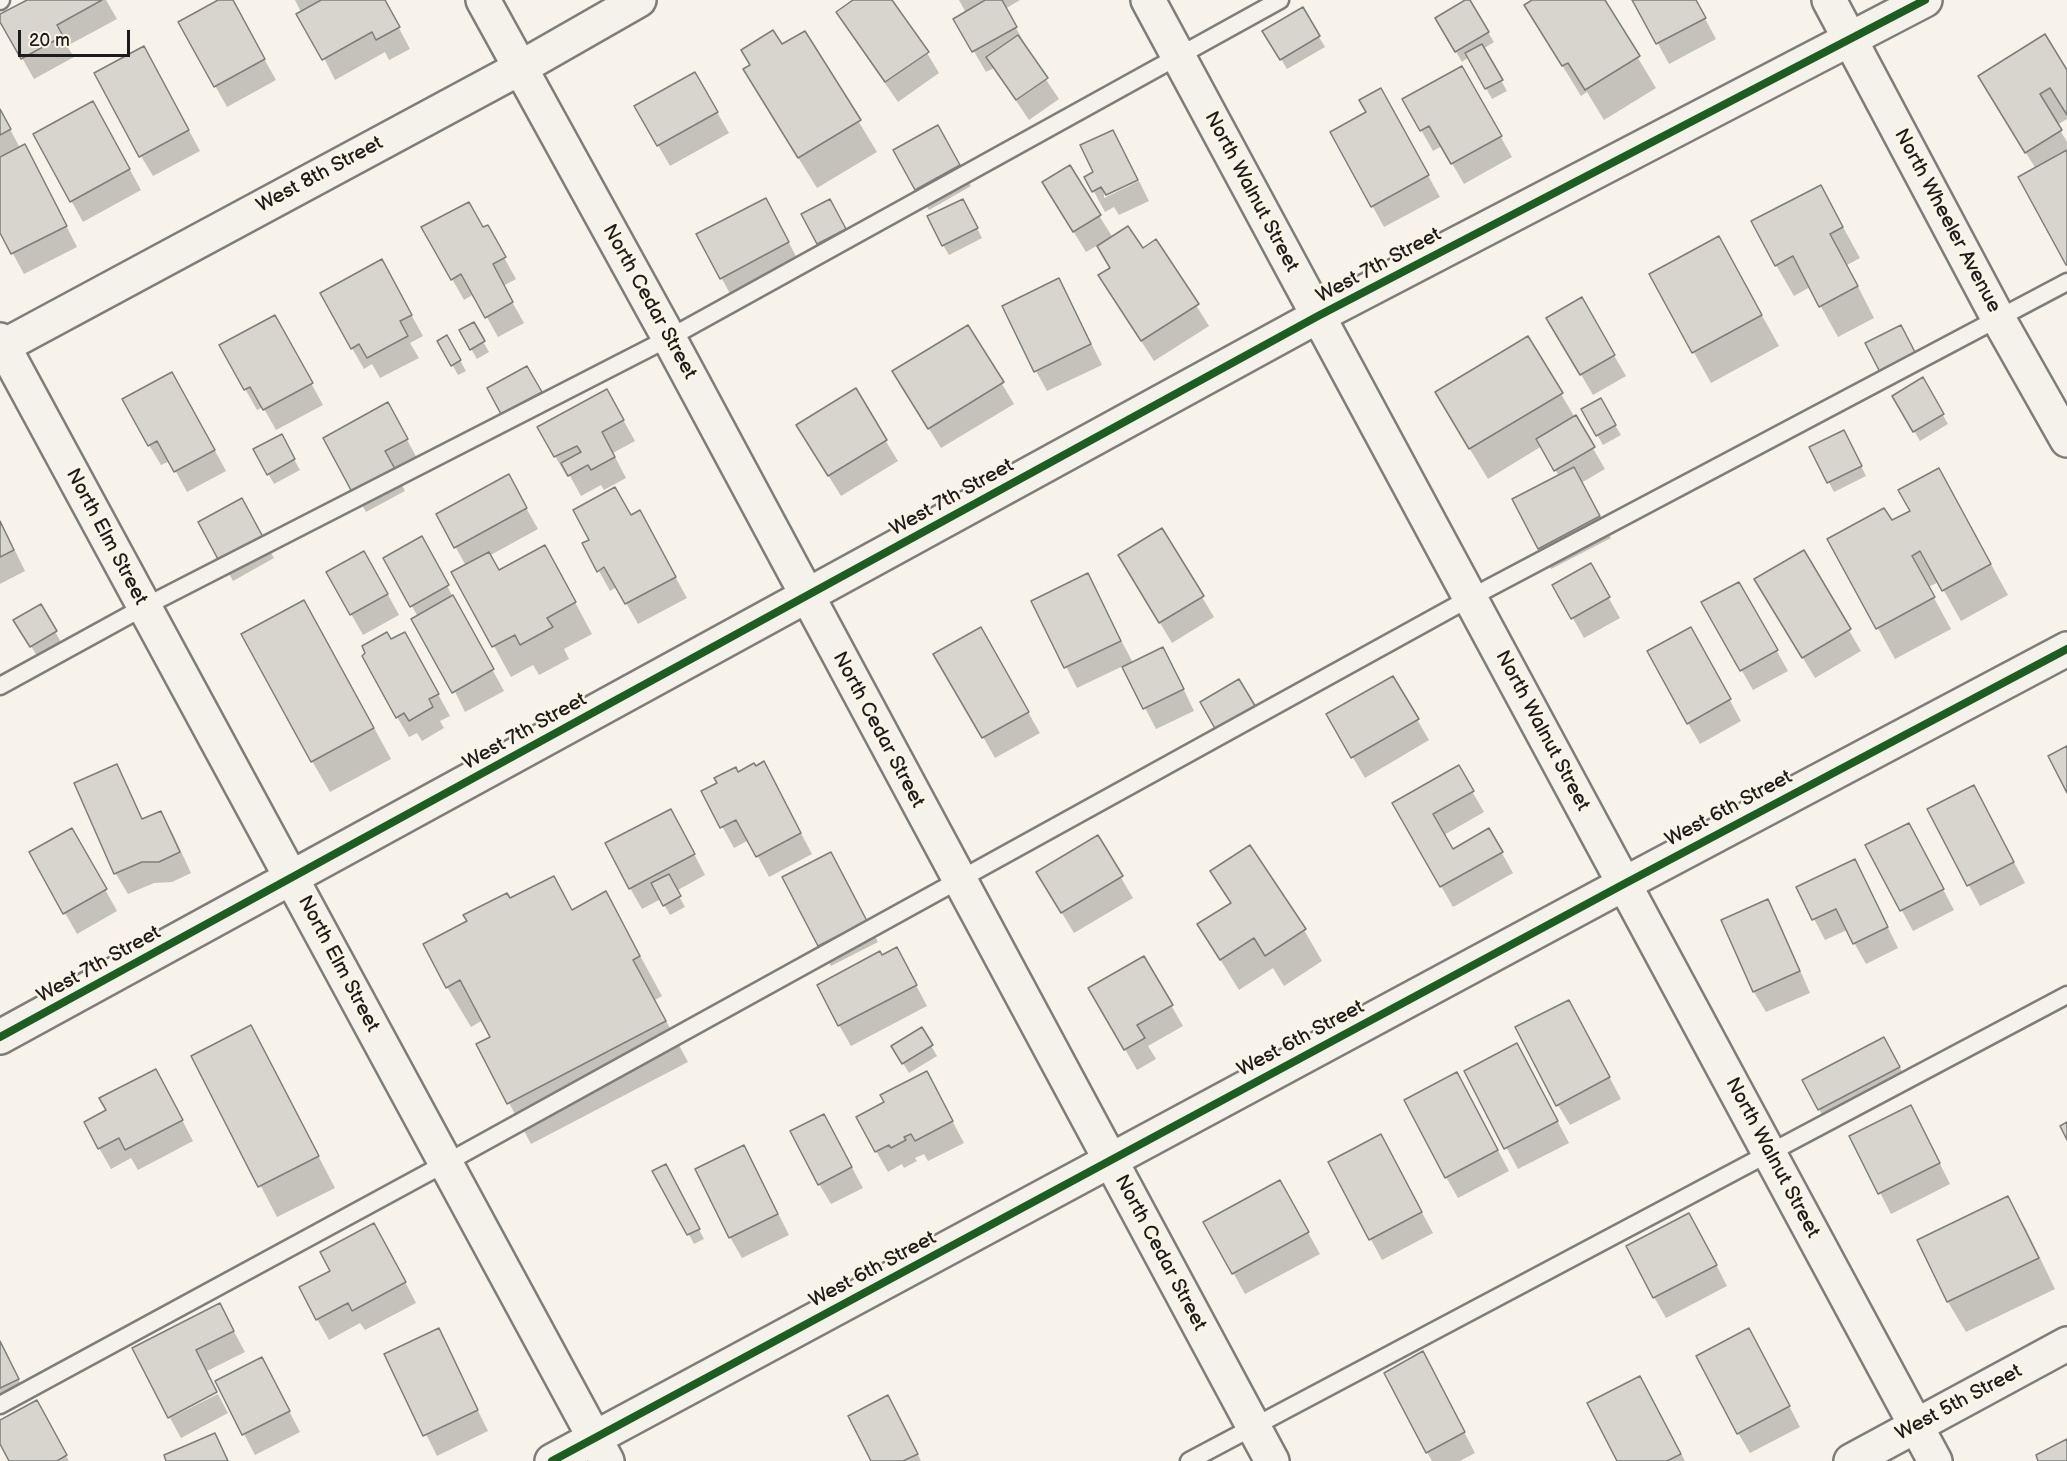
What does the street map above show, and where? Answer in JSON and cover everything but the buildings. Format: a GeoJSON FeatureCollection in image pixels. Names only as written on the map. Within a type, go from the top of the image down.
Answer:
{"type":"FeatureCollection","features":[{"type":"Feature","properties":{"kind":"street","name":"North Cedar Street"},"geometry":{"type":"LineString","coordinates":[[483,0],[669,338],[1272,1461]]}},
{"type":"Feature","properties":{"kind":"street","name":"West 8th Street"},"geometry":{"type":"LineString","coordinates":[[1,345],[520,68],[639,0]]}},
{"type":"Feature","properties":{"kind":"street","name":"North Walnut Street"},"geometry":{"type":"LineString","coordinates":[[1148,0],[1935,1461]]}},
{"type":"Feature","properties":{"kind":"street","name":"North Wheeler Avenue"},"geometry":{"type":"LineString","coordinates":[[1829,0],[1998,318],[2067,440]]}},
{"type":"Feature","properties":{"kind":"street","name":"West 7th Street"},"geometry":{"type":"LineString","coordinates":[[0,1037],[1318,316],[1925,0]]}},
{"type":"Feature","properties":{"kind":"street","name":"North Elm Street"},"geometry":{"type":"LineString","coordinates":[[1,345],[601,1449]]}},
{"type":"Feature","properties":{"kind":"street","name":"West 6th Street"},"geometry":{"type":"LineString","coordinates":[[552,1461],[601,1449],[1110,1161],[2067,649]]}},
{"type":"Feature","properties":{"kind":"street","name":"West 5th Street"},"geometry":{"type":"LineString","coordinates":[[1851,1461],[2067,1344]]}},
{"type":"Feature","properties":{"kind":"lane"},"geometry":{"type":"LineString","coordinates":[[0,687],[144,607],[669,338],[1280,0]]}},
{"type":"Feature","properties":{"kind":"lane"},"geometry":{"type":"LineString","coordinates":[[0,1406],[446,1163],[1470,598],[2067,282]]}},
{"type":"Feature","properties":{"kind":"lane"},"geometry":{"type":"LineString","coordinates":[[1189,1461],[1769,1151],[2067,995]]}},
{"type":"Feature","properties":{"kind":"cycle path"},"geometry":{"type":"LineString","coordinates":[[0,1037],[1318,316],[1925,0]]}},
{"type":"Feature","properties":{"kind":"cycle path"},"geometry":{"type":"LineString","coordinates":[[552,1461],[1624,884],[2067,649]]}}]}
